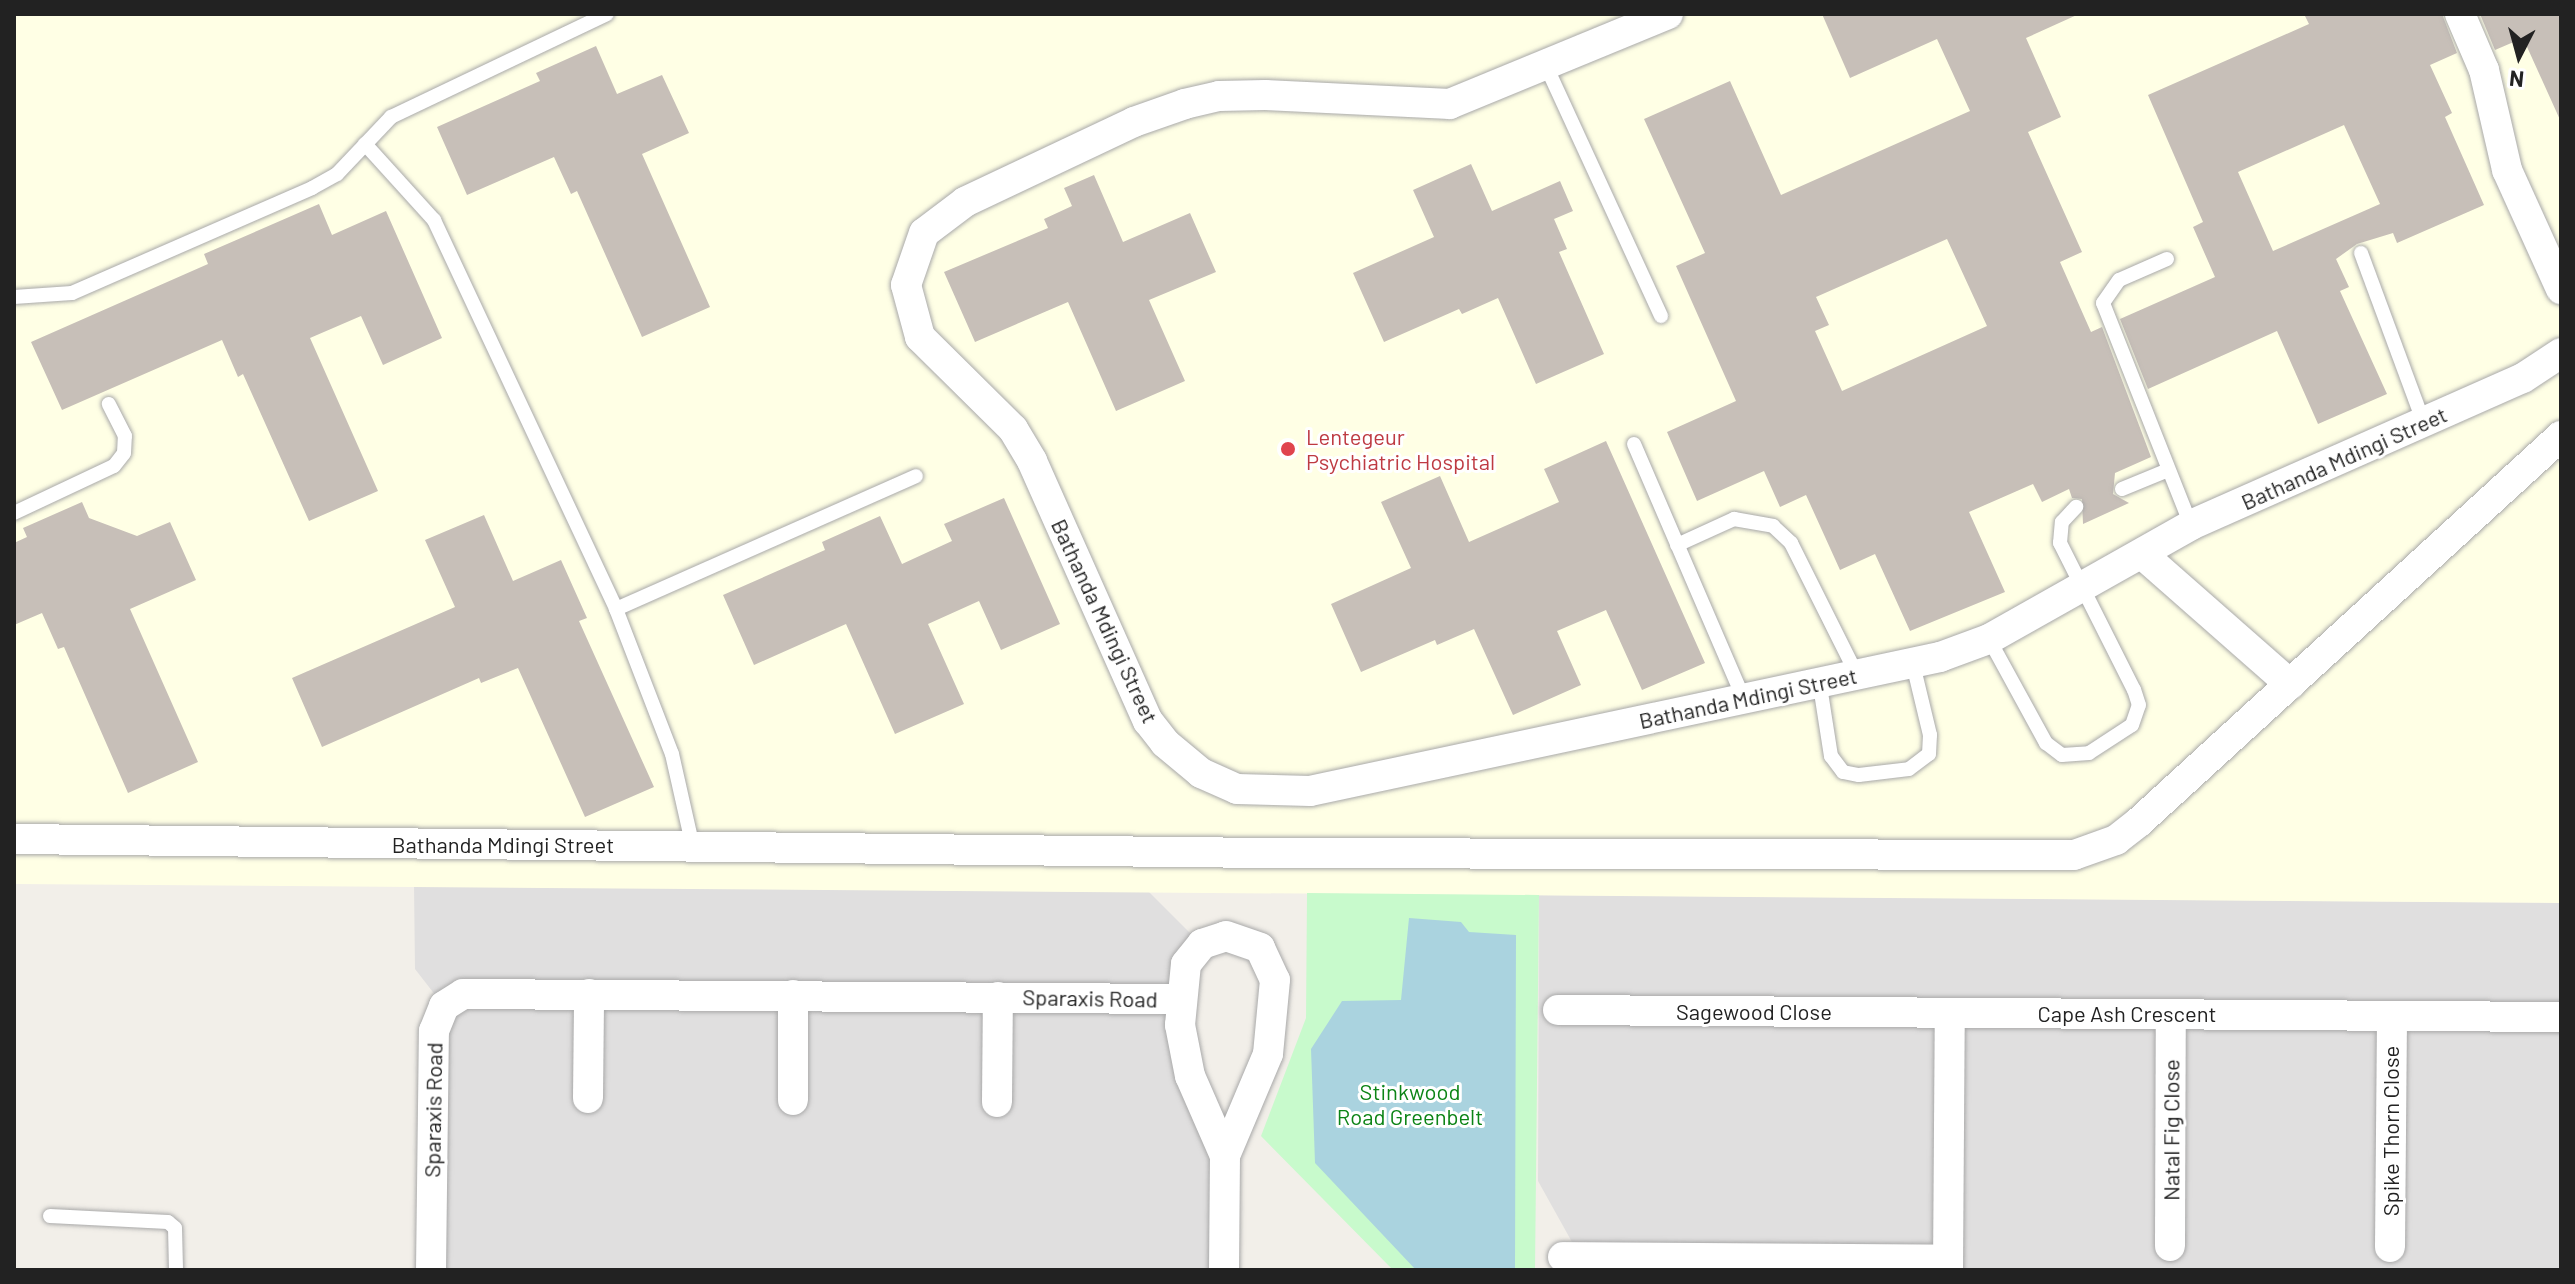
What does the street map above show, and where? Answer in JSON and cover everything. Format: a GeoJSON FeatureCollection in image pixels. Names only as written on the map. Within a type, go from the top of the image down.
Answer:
{"type":"FeatureCollection","features":[{"type":"Feature","properties":{"kind":"street","name":"Bathanda Mdingi Street"},"geometry":{"type":"LineString","coordinates":[[1668,14],[1547,68],[1450,104],[1219,96],[1134,122],[939,218],[924,233],[909,265],[906,285],[912,320],[931,350],[1013,429],[1032,461],[1148,721],[1184,761],[1214,781],[1262,792],[1310,791],[1913,664],[1989,639],[2143,555],[2191,525],[2523,378],[2561,353]]}},
{"type":"Feature","properties":{"kind":"street"},"geometry":{"type":"LineString","coordinates":[[2460,14],[2487,79],[2507,170],[2561,289]]}},
{"type":"Feature","properties":{"kind":"street","name":"Bathanda Mdingi Street"},"geometry":{"type":"LineString","coordinates":[[14,839],[693,847],[2074,855],[2116,840],[2139,822],[2561,436]]}},
{"type":"Feature","properties":{"kind":"street"},"geometry":{"type":"LineString","coordinates":[[2143,555],[2290,684]]}},
{"type":"Feature","properties":{"kind":"street"},"geometry":{"type":"LineString","coordinates":[[1224,1270],[1225,1156],[1268,1054],[1274,1022],[1272,968],[1249,941],[1213,938],[1186,964],[1182,999],[1190,1076],[1225,1156]]}},
{"type":"Feature","properties":{"kind":"street","name":"Sparaxis Road"},"geometry":{"type":"LineString","coordinates":[[431,1270],[436,1018],[463,994],[1182,999]]}},
{"type":"Feature","properties":{"kind":"street"},"geometry":{"type":"LineString","coordinates":[[588,1098],[589,994]]}},
{"type":"Feature","properties":{"kind":"street"},"geometry":{"type":"LineString","coordinates":[[793,995],[793,1100]]}},
{"type":"Feature","properties":{"kind":"street","name":"Sparaxis Road"},"geometry":{"type":"LineString","coordinates":[[997,1102],[998,997]]}},
{"type":"Feature","properties":{"kind":"street","name":"Sagewood Close"},"geometry":{"type":"LineString","coordinates":[[1558,1010],[1950,1013]]}},
{"type":"Feature","properties":{"kind":"street"},"geometry":{"type":"LineString","coordinates":[[1563,1257],[1948,1265],[1950,1013]]}},
{"type":"Feature","properties":{"kind":"street","name":"Cape Ash Crescent"},"geometry":{"type":"LineString","coordinates":[[1950,1013],[2561,1017]]}},
{"type":"Feature","properties":{"kind":"street","name":"Natal Fig Close"},"geometry":{"type":"LineString","coordinates":[[2170,1246],[2171,1015]]}},
{"type":"Feature","properties":{"kind":"street","name":"Spike Thorn Close"},"geometry":{"type":"LineString","coordinates":[[2390,1247],[2392,1016]]}},
{"type":"Feature","properties":{"kind":"lane"},"geometry":{"type":"LineString","coordinates":[[14,297],[72,293],[312,188],[337,174],[391,117],[607,14]]}},
{"type":"Feature","properties":{"kind":"lane"},"geometry":{"type":"LineString","coordinates":[[1547,68],[1661,316]]}},
{"type":"Feature","properties":{"kind":"lane"},"geometry":{"type":"LineString","coordinates":[[365,144],[434,220],[616,609],[672,754],[693,847]]}},
{"type":"Feature","properties":{"kind":"lane"},"geometry":{"type":"LineString","coordinates":[[2361,253],[2424,423]]}},
{"type":"Feature","properties":{"kind":"lane"},"geometry":{"type":"LineString","coordinates":[[2167,259],[2119,280],[2103,303],[2191,525]]}},
{"type":"Feature","properties":{"kind":"lane"},"geometry":{"type":"LineString","coordinates":[[14,513],[114,466],[124,453],[125,436],[109,404]]}},
{"type":"Feature","properties":{"kind":"lane"},"geometry":{"type":"LineString","coordinates":[[1634,444],[1744,700]]}},
{"type":"Feature","properties":{"kind":"lane"},"geometry":{"type":"LineString","coordinates":[[2122,489],[2168,470]]}},
{"type":"Feature","properties":{"kind":"lane"},"geometry":{"type":"LineString","coordinates":[[616,609],[916,476]]}},
{"type":"Feature","properties":{"kind":"lane"},"geometry":{"type":"LineString","coordinates":[[1989,639],[2046,743],[2062,755],[2089,753],[2132,725],[2139,705],[2060,543],[2062,522],[2076,507]]}},
{"type":"Feature","properties":{"kind":"lane"},"geometry":{"type":"LineString","coordinates":[[1677,545],[1734,519],[1773,526],[1791,543],[1858,675]]}},
{"type":"Feature","properties":{"kind":"lane"},"geometry":{"type":"LineString","coordinates":[[1820,686],[1831,756],[1843,772],[1859,775],[1909,769],[1929,754],[1930,735],[1913,664]]}},
{"type":"Feature","properties":{"kind":"lane"},"geometry":{"type":"LineString","coordinates":[[50,1216],[168,1222],[175,1228],[176,1270]]}},
{"type":"Feature","properties":{"kind":"shaded area","name":"Lentegeur Psychiatric Hospital"},"geometry":{"type":"Polygon","coordinates":[[[14,14],[2561,14],[2561,903],[14,884],[14,14]]]}},
{"type":"Feature","properties":{"kind":"shaded area"},"geometry":{"type":"Polygon","coordinates":[[[414,886],[1149,892],[1202,945],[1184,977],[1210,1120],[1225,1270],[430,1270],[443,1005],[415,969],[414,886]]]}},
{"type":"Feature","properties":{"kind":"shaded area"},"geometry":{"type":"Polygon","coordinates":[[[1539,895],[2561,903],[2561,1270],[1582,1270],[1582,1260],[1538,1181],[1539,895]]]}},
{"type":"Feature","properties":{"kind":"green space","name":"Stinkwood Road Greenbelt"},"geometry":{"type":"Polygon","coordinates":[[[1307,893],[1539,895],[1535,1270],[1393,1270],[1261,1136],[1306,1018],[1307,893]]]}},
{"type":"Feature","properties":{"kind":"water","name":"Stinkwood Road Greenbelt"},"geometry":{"type":"Polygon","coordinates":[[[1409,918],[1461,922],[1469,932],[1516,935],[1515,1270],[1416,1270],[1315,1163],[1311,1049],[1342,1001],[1401,1000],[1409,918]]]}},
{"type":"Feature","properties":{"kind":"building"},"geometry":{"type":"Polygon","coordinates":[[[1822,14],[2079,14],[2026,38],[2061,117],[2028,132],[2082,252],[2060,262],[2091,332],[2102,327],[2151,457],[2115,473],[2113,494],[2129,503],[2083,524],[2082,499],[2072,498],[2069,489],[2042,502],[2033,484],[1969,512],[2005,592],[1910,631],[1875,554],[1840,570],[1806,495],[1780,507],[1764,471],[1697,501],[1667,432],[1736,401],[1676,266],[1705,253],[1644,119],[1730,81],[1781,195],[1970,111],[1937,39],[1850,78],[1822,14]],[[1947,239],[1816,297],[1829,325],[1815,331],[1842,391],[1987,326],[1947,239]]]}},
{"type":"Feature","properties":{"kind":"building"},"geometry":{"type":"Polygon","coordinates":[[[2304,14],[2442,14],[2457,53],[2430,65],[2452,113],[2445,117],[2484,205],[2397,243],[2393,233],[2357,244],[2336,259],[2349,287],[2340,291],[2387,394],[2318,424],[2277,331],[2148,389],[2120,319],[2215,277],[2193,227],[2203,222],[2148,95],[2309,24],[2304,14]],[[2344,125],[2238,172],[2273,251],[2380,204],[2344,125]]]}},
{"type":"Feature","properties":{"kind":"building"},"geometry":{"type":"Polygon","coordinates":[[[2480,14],[2561,14],[2561,122],[2523,38],[2495,50],[2480,14]]]}},
{"type":"Feature","properties":{"kind":"building"},"geometry":{"type":"Polygon","coordinates":[[[596,46],[617,94],[662,75],[689,133],[642,154],[710,307],[642,337],[577,191],[571,194],[554,157],[467,195],[437,127],[540,81],[536,73],[596,46]]]}},
{"type":"Feature","properties":{"kind":"building"},"geometry":{"type":"Polygon","coordinates":[[[1471,164],[1492,211],[1560,181],[1573,211],[1554,219],[1567,249],[1559,252],[1604,354],[1536,384],[1498,298],[1462,314],[1459,309],[1384,342],[1353,273],[1434,237],[1413,190],[1471,164]]]}},
{"type":"Feature","properties":{"kind":"building"},"geometry":{"type":"Polygon","coordinates":[[[1094,175],[1123,242],[1190,213],[1216,272],[1149,300],[1185,381],[1116,411],[1068,302],[975,342],[944,272],[1048,228],[1044,219],[1072,206],[1064,188],[1094,175]]]}},
{"type":"Feature","properties":{"kind":"building"},"geometry":{"type":"Polygon","coordinates":[[[319,204],[332,235],[386,211],[442,338],[383,365],[361,316],[310,338],[378,491],[309,521],[243,374],[238,377],[222,340],[62,410],[31,342],[208,264],[204,254],[319,204]]]}},
{"type":"Feature","properties":{"kind":"building"},"geometry":{"type":"Polygon","coordinates":[[[1606,441],[1705,663],[1642,690],[1606,610],[1557,631],[1581,685],[1513,715],[1474,629],[1437,645],[1435,640],[1361,672],[1331,604],[1411,568],[1381,502],[1440,476],[1469,542],[1559,502],[1544,469],[1606,441]]]}},
{"type":"Feature","properties":{"kind":"building"},"geometry":{"type":"Polygon","coordinates":[[[1004,498],[1060,624],[1001,650],[979,601],[928,624],[964,704],[895,734],[846,624],[754,665],[723,595],[825,550],[822,542],[880,516],[902,564],[952,541],[944,524],[1004,498]]]}},
{"type":"Feature","properties":{"kind":"building"},"geometry":{"type":"Polygon","coordinates":[[[82,502],[89,518],[137,536],[170,522],[196,580],[130,609],[198,762],[128,793],[64,647],[58,649],[42,613],[14,625],[14,543],[27,537],[23,528],[82,502]]]}},
{"type":"Feature","properties":{"kind":"building"},"geometry":{"type":"Polygon","coordinates":[[[484,515],[513,581],[561,560],[587,618],[579,621],[654,787],[585,817],[518,668],[481,683],[479,678],[322,747],[292,678],[455,607],[425,540],[484,515]]]}},
{"type":"Feature","properties":{"kind":"place","name":"Lentegeur Psychiatric Hospital"},"geometry":{"type":"Point","coordinates":[1288,449]}}]}
